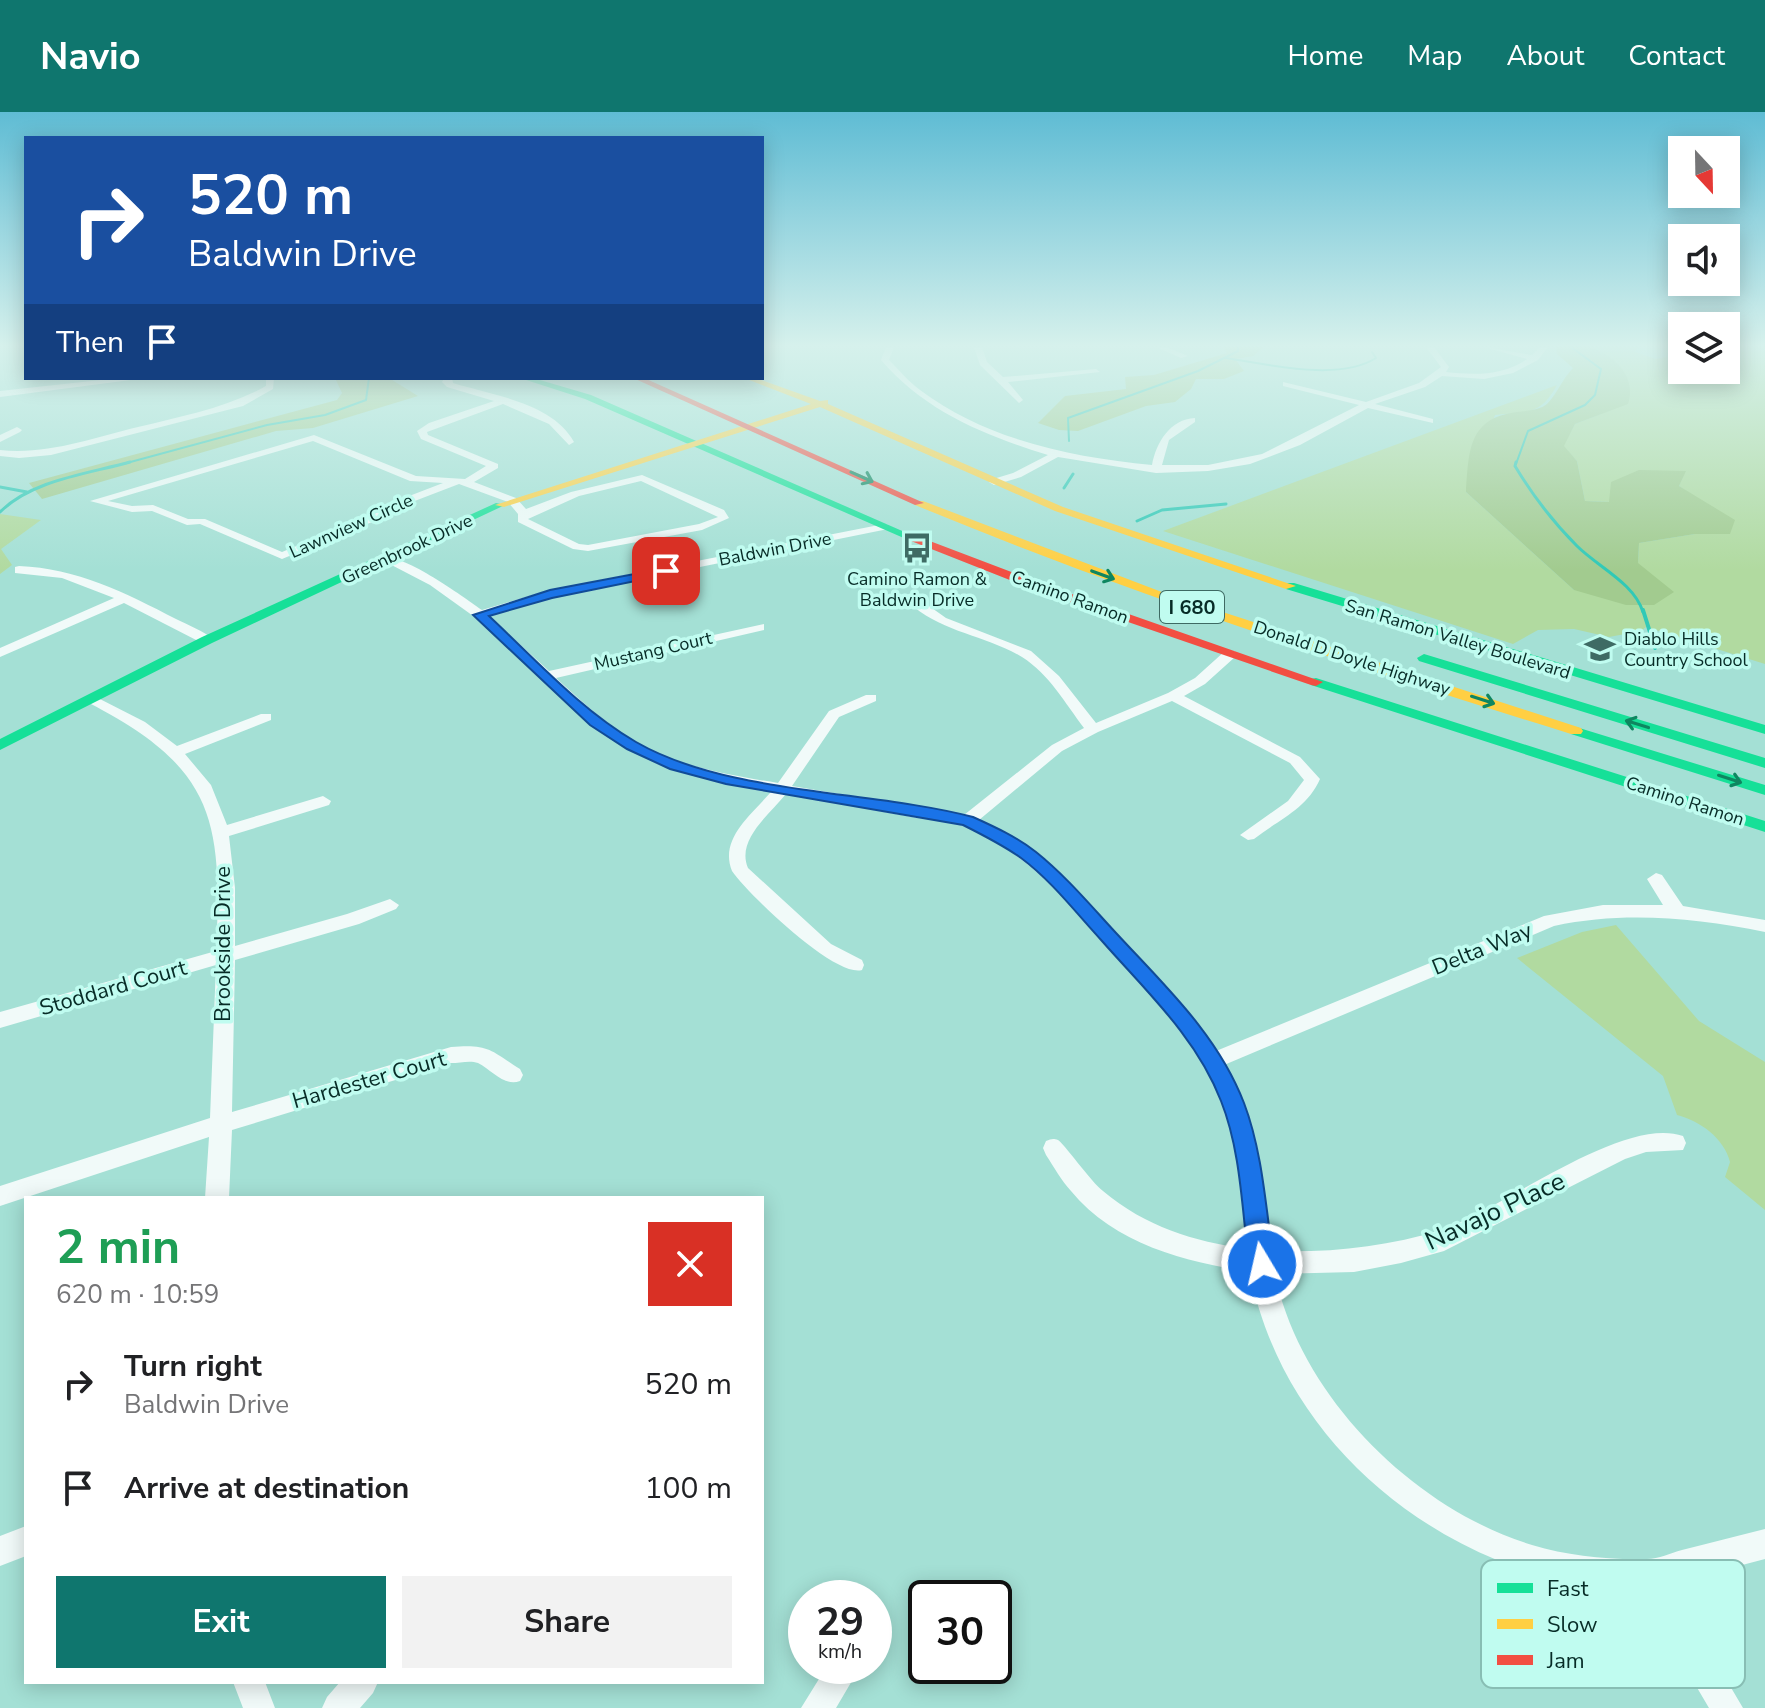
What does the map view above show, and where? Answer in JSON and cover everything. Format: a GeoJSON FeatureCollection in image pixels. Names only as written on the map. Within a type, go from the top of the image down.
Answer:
{"type":"FeatureCollection","features":[{"type":"Feature","properties":{"kind":"main road"},"geometry":{"type":"LineString","coordinates":[[598,472],[635,455],[650,444],[645,432],[630,421]]}},
{"type":"Feature","properties":{"kind":"main road","name":"Camino Ramon"},"geometry":{"type":"LineString","coordinates":[[640,421],[884,527],[1230,654],[1765,827]]}},
{"type":"Feature","properties":{"kind":"main road","name":"Donald D Doyle Highway"},"geometry":{"type":"LineString","coordinates":[[736,421],[949,515],[1104,576],[1265,631],[1765,790]]}},
{"type":"Feature","properties":{"kind":"main road","name":"Greenbrook Drive"},"geometry":{"type":"LineString","coordinates":[[0,745],[207,640],[386,559],[598,472],[761,421]]}},
{"type":"Feature","properties":{"kind":"main road"},"geometry":{"type":"LineString","coordinates":[[776,421],[904,476]]}},
{"type":"Feature","properties":{"kind":"main road","name":"San Ramon Valley Boulevard"},"geometry":{"type":"LineString","coordinates":[[869,421],[1059,509],[1347,605],[1765,730]]}},
{"type":"Feature","properties":{"kind":"main road"},"geometry":{"type":"LineString","coordinates":[[598,472],[687,458],[761,475]]}},
{"type":"Feature","properties":{"kind":"main road"},"geometry":{"type":"LineString","coordinates":[[961,500],[989,511]]}},
{"type":"Feature","properties":{"kind":"main road","name":"Donald D Doyle Highway"},"geometry":{"type":"LineString","coordinates":[[1409,654],[1765,763]]}},
{"type":"Feature","properties":{"kind":"street"},"geometry":{"type":"LineString","coordinates":[[155,421],[158,424]]}},
{"type":"Feature","properties":{"kind":"street"},"geometry":{"type":"LineString","coordinates":[[0,453],[51,452],[167,421]]}},
{"type":"Feature","properties":{"kind":"street"},"geometry":{"type":"LineString","coordinates":[[442,421],[422,431],[424,437],[494,466],[463,482]]}},
{"type":"Feature","properties":{"kind":"street"},"geometry":{"type":"LineString","coordinates":[[549,421],[565,432],[569,442]]}},
{"type":"Feature","properties":{"kind":"street"},"geometry":{"type":"LineString","coordinates":[[971,421],[1055,455],[1156,470],[1199,469],[1250,461],[1277,453],[1336,421]]}},
{"type":"Feature","properties":{"kind":"street"},"geometry":{"type":"LineString","coordinates":[[1156,470],[1160,443],[1171,431],[1189,421]]}},
{"type":"Feature","properties":{"kind":"street"},"geometry":{"type":"LineString","coordinates":[[0,439],[17,430]]}},
{"type":"Feature","properties":{"kind":"street","name":"Lawnview Circle"},"geometry":{"type":"LineString","coordinates":[[314,438],[414,479],[463,482],[395,505],[390,511],[282,556],[201,521],[187,522],[153,508],[132,509],[95,501],[314,438]]}},
{"type":"Feature","properties":{"kind":"street"},"geometry":{"type":"LineString","coordinates":[[1000,480],[1055,455]]}},
{"type":"Feature","properties":{"kind":"street"},"geometry":{"type":"LineString","coordinates":[[463,482],[518,507],[642,478],[720,512],[724,518],[702,527],[588,548],[577,547],[522,520],[518,507]]}},
{"type":"Feature","properties":{"kind":"street","name":"Baldwin Drive"},"geometry":{"type":"LineString","coordinates":[[480,615],[550,594],[884,527]]}},
{"type":"Feature","properties":{"kind":"street"},"geometry":{"type":"LineString","coordinates":[[386,559],[434,582],[480,615],[595,721],[632,746],[676,765],[726,779],[967,821],[998,835],[1029,856],[1062,885],[1185,1020],[1213,1061],[1233,1103],[1243,1139],[1274,1321],[1295,1366],[1332,1424],[1394,1483],[1455,1528],[1531,1560]]}},
{"type":"Feature","properties":{"kind":"street"},"geometry":{"type":"LineString","coordinates":[[19,570],[47,571],[125,598],[207,640]]}},
{"type":"Feature","properties":{"kind":"street"},"geometry":{"type":"LineString","coordinates":[[0,653],[125,598]]}},
{"type":"Feature","properties":{"kind":"street"},"geometry":{"type":"LineString","coordinates":[[918,604],[938,618],[991,637],[1042,665],[1093,729]]}},
{"type":"Feature","properties":{"kind":"street","name":"Mustang Court"},"geometry":{"type":"LineString","coordinates":[[547,676],[759,627]]}},
{"type":"Feature","properties":{"kind":"street"},"geometry":{"type":"LineString","coordinates":[[967,821],[1057,748],[1093,729],[1173,696],[1200,681],[1230,654]]}},
{"type":"Feature","properties":{"kind":"street"},"geometry":{"type":"LineString","coordinates":[[1173,696],[1295,760],[1312,779],[1309,791],[1294,805],[1266,819],[1248,835]]}},
{"type":"Feature","properties":{"kind":"street"},"geometry":{"type":"LineString","coordinates":[[855,965],[824,949],[741,871],[735,857],[737,843],[783,788],[834,714],[871,698]]}},
{"type":"Feature","properties":{"kind":"street","name":"Brookside Drive"},"geometry":{"type":"LineString","coordinates":[[94,700],[140,723],[176,752],[205,787],[220,833],[227,886],[222,1124],[217,1196]]}},
{"type":"Feature","properties":{"kind":"street"},"geometry":{"type":"LineString","coordinates":[[176,752],[266,717]]}},
{"type":"Feature","properties":{"kind":"street"},"geometry":{"type":"LineString","coordinates":[[220,833],[323,801]]}},
{"type":"Feature","properties":{"kind":"street"},"geometry":{"type":"LineString","coordinates":[[1656,879],[1677,912]]}},
{"type":"Feature","properties":{"kind":"street","name":"Stoddard Court"},"geometry":{"type":"LineString","coordinates":[[0,1020],[390,905]]}},
{"type":"Feature","properties":{"kind":"street","name":"Delta Way"},"geometry":{"type":"LineString","coordinates":[[1213,1061],[1550,921],[1584,912],[1628,909],[1677,912],[1765,926]]}},
{"type":"Feature","properties":{"kind":"street","name":"Hardester Court"},"geometry":{"type":"LineString","coordinates":[[0,1196],[222,1124],[451,1055],[478,1053],[513,1075]]}},
{"type":"Feature","properties":{"kind":"street","name":"Navajo Place"},"geometry":{"type":"LineString","coordinates":[[1054,1148],[1082,1188],[1126,1223],[1161,1241],[1262,1264],[1346,1260],[1397,1253],[1446,1239],[1618,1152],[1646,1143],[1675,1143]]}},
{"type":"Feature","properties":{"kind":"street"},"geometry":{"type":"LineString","coordinates":[[0,1551],[24,1542]]}},
{"type":"Feature","properties":{"kind":"street"},"geometry":{"type":"LineString","coordinates":[[1705,1560],[1765,1544]]}},
{"type":"Feature","properties":{"kind":"street"},"geometry":{"type":"LineString","coordinates":[[250,1684],[259,1708]]}},
{"type":"Feature","properties":{"kind":"street"},"geometry":{"type":"LineString","coordinates":[[338,1708],[360,1684]]}},
{"type":"Feature","properties":{"kind":"street"},"geometry":{"type":"LineString","coordinates":[[817,1708],[833,1684]]}},
{"type":"Feature","properties":{"kind":"street"},"geometry":{"type":"LineString","coordinates":[[1715,1688],[1727,1708]]}},
{"type":"Feature","properties":{"kind":"green space"},"geometry":{"type":"Polygon","coordinates":[[[257,421],[334,421],[313,428],[276,431],[42,499],[29,483],[257,421]]]}},
{"type":"Feature","properties":{"kind":"green space"},"geometry":{"type":"Polygon","coordinates":[[[1104,421],[1078,431],[1059,430],[1038,423],[1104,421]]]}},
{"type":"Feature","properties":{"kind":"green space"},"geometry":{"type":"Polygon","coordinates":[[[1459,421],[1493,421],[1466,492],[1574,590],[1638,563],[1639,543],[1695,534],[1730,534],[1699,500],[1679,486],[1685,471],[1610,502],[1585,501],[1577,461],[1563,446],[1575,424],[1582,421],[1765,421],[1765,664],[1646,627],[1641,631],[1609,637],[1574,629],[1538,630],[1513,644],[1163,531],[1459,421]]]}},
{"type":"Feature","properties":{"kind":"green space"},"geometry":{"type":"Polygon","coordinates":[[[1488,421],[1582,421],[1575,424],[1564,446],[1577,461],[1585,501],[1609,502],[1611,482],[1639,470],[1686,471],[1679,486],[1735,520],[1730,534],[1695,534],[1639,543],[1638,563],[1674,592],[1654,605],[1626,605],[1574,590],[1466,492],[1468,463],[1480,429],[1488,421]]]}},
{"type":"Feature","properties":{"kind":"green space"},"geometry":{"type":"Polygon","coordinates":[[[0,514],[41,520],[1,549],[12,565],[0,574],[0,514]]]}},
{"type":"Feature","properties":{"kind":"green space"},"geometry":{"type":"Polygon","coordinates":[[[1616,925],[1699,1021],[1765,1062],[1765,1210],[1725,1177],[1730,1162],[1717,1138],[1702,1126],[1677,1115],[1663,1076],[1517,958],[1582,932],[1616,925]]]}},
{"type":"Feature","properties":{"kind":"waterway"},"geometry":{"type":"LineString","coordinates":[[123,464],[287,421]]}},
{"type":"Feature","properties":{"kind":"waterway"},"geometry":{"type":"LineString","coordinates":[[1068,421],[1069,441]]}},
{"type":"Feature","properties":{"kind":"waterway"},"geometry":{"type":"LineString","coordinates":[[1516,464],[1528,431],[1549,421]]}},
{"type":"Feature","properties":{"kind":"waterway"},"geometry":{"type":"LineString","coordinates":[[0,512],[13,501],[44,485],[130,462]]}},
{"type":"Feature","properties":{"kind":"waterway"},"geometry":{"type":"LineString","coordinates":[[1516,462],[1515,466],[1551,518],[1585,554],[1632,592],[1643,612]]}},
{"type":"Feature","properties":{"kind":"waterway"},"geometry":{"type":"LineString","coordinates":[[1064,488],[1073,474]]}},
{"type":"Feature","properties":{"kind":"waterway"},"geometry":{"type":"LineString","coordinates":[[0,487],[27,492]]}},
{"type":"Feature","properties":{"kind":"waterway"},"geometry":{"type":"LineString","coordinates":[[1137,521],[1162,510],[1226,504]]}},
{"type":"Feature","properties":{"kind":"waterway"},"geometry":{"type":"LineString","coordinates":[[1643,610],[1655,648]]}},
{"type":"Feature","properties":{"kind":"traffic: fast"},"geometry":{"type":"LineString","coordinates":[[644,421],[910,537]]}},
{"type":"Feature","properties":{"kind":"traffic: fast"},"geometry":{"type":"LineString","coordinates":[[0,745],[207,640],[500,505]]}},
{"type":"Feature","properties":{"kind":"traffic: fast"},"geometry":{"type":"LineString","coordinates":[[1290,586],[1765,730]]}},
{"type":"Feature","properties":{"kind":"traffic: fast"},"geometry":{"type":"LineString","coordinates":[[1424,658],[1765,763]]}},
{"type":"Feature","properties":{"kind":"traffic: fast"},"geometry":{"type":"LineString","coordinates":[[1316,682],[1765,827]]}},
{"type":"Feature","properties":{"kind":"traffic: fast"},"geometry":{"type":"LineString","coordinates":[[1576,731],[1765,790]]}},
{"type":"Feature","properties":{"kind":"traffic: slow"},"geometry":{"type":"LineString","coordinates":[[500,505],[764,421]]}},
{"type":"Feature","properties":{"kind":"traffic: slow"},"geometry":{"type":"LineString","coordinates":[[862,421],[1059,509],[1290,586]]}},
{"type":"Feature","properties":{"kind":"traffic: slow"},"geometry":{"type":"LineString","coordinates":[[919,503],[1163,597],[1327,653],[1576,731]]}},
{"type":"Feature","properties":{"kind":"traffic: jam"},"geometry":{"type":"LineString","coordinates":[[735,421],[919,503]]}},
{"type":"Feature","properties":{"kind":"traffic: jam"},"geometry":{"type":"LineString","coordinates":[[910,537],[1039,587],[1316,682]]}},
{"type":"Feature","properties":{"kind":"place","name":"Camino Ramon & Baldwin Drive"},"geometry":{"type":"Point","coordinates":[917,548]}},
{"type":"Feature","properties":{"kind":"place","name":"Diablo Hills Country School"},"geometry":{"type":"Point","coordinates":[1600,649]}},
{"type":"Feature","properties":{"kind":"route"},"geometry":{"type":"LineString","coordinates":[[666,571],[550,594],[480,615],[595,721],[632,746],[676,765],[726,779],[967,821],[998,835],[1029,856],[1062,885],[1185,1020],[1213,1061],[1233,1103],[1243,1139],[1262,1264]]}}]}
